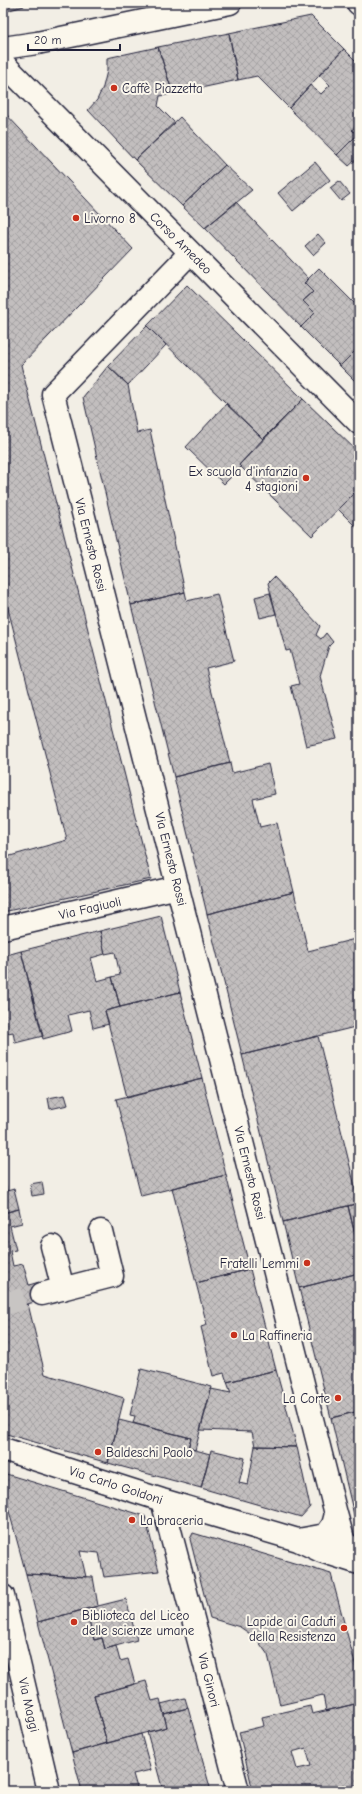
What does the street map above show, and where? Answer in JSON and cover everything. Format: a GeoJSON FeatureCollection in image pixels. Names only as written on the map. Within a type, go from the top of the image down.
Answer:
{"type":"FeatureCollection","features":[{"type":"Feature","properties":{"kind":"street"},"geometry":{"type":"LineString","coordinates":[[3,48],[230,3]]}},
{"type":"Feature","properties":{"kind":"street","name":"Corso Amedeo"},"geometry":{"type":"LineString","coordinates":[[3,63],[359,423]]}},
{"type":"Feature","properties":{"kind":"street","name":"Via Ernesto Rossi"},"geometry":{"type":"LineString","coordinates":[[190,253],[53,394],[336,1514],[344,1542],[359,1553]]}},
{"type":"Feature","properties":{"kind":"street","name":"Via Fagiuoli"},"geometry":{"type":"LineString","coordinates":[[3,928],[178,887]]}},
{"type":"Feature","properties":{"kind":"street"},"geometry":{"type":"LineString","coordinates":[[42,1294],[112,1276],[101,1231]]}},
{"type":"Feature","properties":{"kind":"street"},"geometry":{"type":"LineString","coordinates":[[52,1246],[63,1289]]}},
{"type":"Feature","properties":{"kind":"street","name":"Via Carlo Goldoni"},"geometry":{"type":"LineString","coordinates":[[3,1449],[162,1500],[298,1540]]}},
{"type":"Feature","properties":{"kind":"street","name":"Via Ginori"},"geometry":{"type":"LineString","coordinates":[[162,1500],[238,1791]]}},
{"type":"Feature","properties":{"kind":"street"},"geometry":{"type":"LineString","coordinates":[[298,1540],[326,1535],[333,1525],[336,1514]]}},
{"type":"Feature","properties":{"kind":"street"},"geometry":{"type":"LineString","coordinates":[[298,1540],[321,1551],[359,1563]]}},
{"type":"Feature","properties":{"kind":"street","name":"Via Maggi"},"geometry":{"type":"LineString","coordinates":[[3,1596],[9,1644],[49,1791]]}},
{"type":"Feature","properties":{"kind":"building"},"geometry":{"type":"Polygon","coordinates":[[[3,3],[23,3],[24,6],[3,12],[3,3]]]}},
{"type":"Feature","properties":{"kind":"building"},"geometry":{"type":"Polygon","coordinates":[[[311,16],[344,49],[289,108],[257,76],[238,80],[229,33],[311,16]]]}},
{"type":"Feature","properties":{"kind":"building"},"geometry":{"type":"Polygon","coordinates":[[[229,33],[238,80],[173,94],[158,47],[229,33]]]}},
{"type":"Feature","properties":{"kind":"building"},"geometry":{"type":"Polygon","coordinates":[[[158,47],[173,94],[160,96],[158,106],[175,123],[135,160],[88,110],[97,100],[103,87],[107,71],[107,58],[158,47]]]}},
{"type":"Feature","properties":{"kind":"building"},"geometry":{"type":"Polygon","coordinates":[[[344,49],[359,64],[359,122],[352,130],[357,135],[337,155],[289,108],[310,85],[321,94],[330,85],[319,75],[344,49]]]}},
{"type":"Feature","properties":{"kind":"building"},"geometry":{"type":"Polygon","coordinates":[[[3,111],[133,249],[21,365],[151,879],[3,912],[3,858],[67,840],[3,589],[3,111]]]}},
{"type":"Feature","properties":{"kind":"building"},"geometry":{"type":"Polygon","coordinates":[[[180,117],[225,165],[182,206],[135,160],[180,117]]]}},
{"type":"Feature","properties":{"kind":"building"},"geometry":{"type":"Polygon","coordinates":[[[359,133],[359,157],[349,166],[337,155],[359,133]]]}},
{"type":"Feature","properties":{"kind":"building"},"geometry":{"type":"Polygon","coordinates":[[[315,162],[330,180],[293,211],[278,193],[315,162]]]}},
{"type":"Feature","properties":{"kind":"building"},"geometry":{"type":"Polygon","coordinates":[[[225,165],[252,190],[205,228],[182,206],[225,165]]]}},
{"type":"Feature","properties":{"kind":"building"},"geometry":{"type":"Polygon","coordinates":[[[339,181],[350,194],[341,201],[330,188],[339,181]]]}},
{"type":"Feature","properties":{"kind":"building"},"geometry":{"type":"Polygon","coordinates":[[[236,202],[309,279],[304,283],[313,292],[303,301],[315,313],[301,327],[205,228],[236,202]]]}},
{"type":"Feature","properties":{"kind":"building"},"geometry":{"type":"Polygon","coordinates":[[[318,234],[326,243],[313,255],[305,246],[318,234]]]}},
{"type":"Feature","properties":{"kind":"building"},"geometry":{"type":"Polygon","coordinates":[[[319,268],[359,308],[359,347],[340,366],[301,327],[315,313],[303,301],[313,292],[304,283],[319,268]]]}},
{"type":"Feature","properties":{"kind":"building"},"geometry":{"type":"Polygon","coordinates":[[[187,285],[303,399],[263,439],[147,326],[187,285]]]}},
{"type":"Feature","properties":{"kind":"building"},"geometry":{"type":"Polygon","coordinates":[[[147,326],[166,345],[128,385],[108,366],[147,326]]]}},
{"type":"Feature","properties":{"kind":"building"},"geometry":{"type":"Polygon","coordinates":[[[359,347],[359,385],[340,366],[359,347]]]}},
{"type":"Feature","properties":{"kind":"building"},"geometry":{"type":"Polygon","coordinates":[[[108,366],[128,385],[137,433],[150,430],[185,592],[131,605],[83,397],[108,366]]]}},
{"type":"Feature","properties":{"kind":"building","name":"Ex scuola d'infanzia 4 stagioni"},"geometry":{"type":"Polygon","coordinates":[[[303,399],[359,453],[359,488],[312,536],[239,465],[303,399]]]}},
{"type":"Feature","properties":{"kind":"building"},"geometry":{"type":"Polygon","coordinates":[[[226,404],[263,439],[239,465],[241,467],[224,484],[186,447],[226,404]]]}},
{"type":"Feature","properties":{"kind":"building"},"geometry":{"type":"Polygon","coordinates":[[[359,488],[359,530],[338,509],[359,488]]]}},
{"type":"Feature","properties":{"kind":"building"},"geometry":{"type":"Polygon","coordinates":[[[274,577],[320,626],[316,635],[321,639],[326,633],[333,642],[329,646],[320,676],[337,739],[306,746],[291,686],[299,684],[290,650],[286,651],[268,583],[274,577]]]}},
{"type":"Feature","properties":{"kind":"building"},"geometry":{"type":"Polygon","coordinates":[[[185,592],[187,601],[217,594],[234,661],[206,668],[230,763],[174,777],[131,605],[185,592]]]}},
{"type":"Feature","properties":{"kind":"building"},"geometry":{"type":"Polygon","coordinates":[[[270,593],[276,614],[260,618],[255,597],[270,593]]]}},
{"type":"Feature","properties":{"kind":"building"},"geometry":{"type":"Polygon","coordinates":[[[230,763],[232,773],[268,764],[275,794],[253,799],[260,827],[277,823],[294,892],[207,914],[174,777],[230,763]]]}},
{"type":"Feature","properties":{"kind":"building"},"geometry":{"type":"Polygon","coordinates":[[[294,892],[308,951],[359,938],[359,1026],[242,1055],[207,914],[294,892]]]}},
{"type":"Feature","properties":{"kind":"building"},"geometry":{"type":"Polygon","coordinates":[[[161,916],[180,992],[120,1007],[112,977],[120,975],[115,952],[105,954],[100,931],[161,916]]]}},
{"type":"Feature","properties":{"kind":"building"},"geometry":{"type":"Polygon","coordinates":[[[100,931],[105,954],[91,958],[97,981],[112,977],[120,1007],[105,1011],[109,1024],[93,1028],[89,1010],[68,1015],[72,1031],[43,1039],[21,951],[100,931]]]}},
{"type":"Feature","properties":{"kind":"building"},"geometry":{"type":"Polygon","coordinates":[[[21,951],[43,1036],[15,1043],[13,1032],[3,1034],[3,956],[21,951]]]}},
{"type":"Feature","properties":{"kind":"building"},"geometry":{"type":"Polygon","coordinates":[[[180,992],[202,1078],[127,1097],[105,1011],[180,992]]]}},
{"type":"Feature","properties":{"kind":"building"},"geometry":{"type":"Polygon","coordinates":[[[318,1036],[359,1203],[283,1222],[242,1055],[318,1036]]]}},
{"type":"Feature","properties":{"kind":"building"},"geometry":{"type":"Polygon","coordinates":[[[202,1078],[226,1175],[141,1196],[116,1099],[202,1078]]]}},
{"type":"Feature","properties":{"kind":"building"},"geometry":{"type":"Polygon","coordinates":[[[65,1095],[68,1105],[50,1109],[48,1098],[65,1095]]]}},
{"type":"Feature","properties":{"kind":"building"},"geometry":{"type":"Polygon","coordinates":[[[226,1175],[250,1269],[196,1283],[172,1188],[226,1175]]]}},
{"type":"Feature","properties":{"kind":"building"},"geometry":{"type":"Polygon","coordinates":[[[3,1176],[7,1191],[14,1189],[19,1209],[3,1213],[3,1176]]]}},
{"type":"Feature","properties":{"kind":"building"},"geometry":{"type":"Polygon","coordinates":[[[42,1182],[44,1194],[32,1196],[30,1184],[42,1182]]]}},
{"type":"Feature","properties":{"kind":"building"},"geometry":{"type":"Polygon","coordinates":[[[359,1203],[359,1251],[348,1206],[359,1203]]]}},
{"type":"Feature","properties":{"kind":"building"},"geometry":{"type":"Polygon","coordinates":[[[348,1206],[359,1251],[359,1273],[299,1288],[283,1222],[348,1206]]]}},
{"type":"Feature","properties":{"kind":"building"},"geometry":{"type":"Polygon","coordinates":[[[19,1209],[22,1223],[10,1226],[16,1250],[10,1251],[13,1266],[23,1264],[29,1285],[39,1282],[43,1300],[3,1310],[3,1213],[19,1209]]]}},
{"type":"Feature","properties":{"kind":"building"},"geometry":{"type":"Polygon","coordinates":[[[250,1269],[276,1370],[227,1382],[224,1373],[213,1376],[201,1327],[207,1325],[196,1283],[250,1269]]]}},
{"type":"Feature","properties":{"kind":"building"},"geometry":{"type":"Polygon","coordinates":[[[359,1273],[359,1411],[331,1418],[299,1288],[359,1273]]]}},
{"type":"Feature","properties":{"kind":"building"},"geometry":{"type":"Polygon","coordinates":[[[28,1304],[45,1374],[124,1398],[108,1463],[3,1433],[3,1310],[28,1304]]]}},
{"type":"Feature","properties":{"kind":"building"},"geometry":{"type":"Polygon","coordinates":[[[141,1369],[212,1387],[195,1450],[188,1448],[191,1438],[133,1423],[135,1416],[130,1415],[141,1369]]]}},
{"type":"Feature","properties":{"kind":"building"},"geometry":{"type":"Polygon","coordinates":[[[276,1370],[297,1447],[255,1446],[252,1432],[200,1430],[211,1389],[231,1393],[227,1382],[276,1370]]]}},
{"type":"Feature","properties":{"kind":"building"},"geometry":{"type":"Polygon","coordinates":[[[359,1411],[359,1536],[331,1418],[359,1411]]]}},
{"type":"Feature","properties":{"kind":"building"},"geometry":{"type":"Polygon","coordinates":[[[119,1420],[191,1438],[188,1448],[210,1454],[201,1488],[108,1463],[119,1420]]]}},
{"type":"Feature","properties":{"kind":"building"},"geometry":{"type":"Polygon","coordinates":[[[255,1446],[297,1447],[310,1507],[301,1517],[201,1488],[211,1450],[245,1458],[239,1483],[248,1485],[255,1446]]]}},
{"type":"Feature","properties":{"kind":"building"},"geometry":{"type":"Polygon","coordinates":[[[3,1473],[145,1516],[159,1571],[104,1577],[99,1553],[80,1551],[86,1577],[26,1574],[3,1489],[3,1473]]]}},
{"type":"Feature","properties":{"kind":"building"},"geometry":{"type":"Polygon","coordinates":[[[193,1533],[331,1574],[359,1678],[359,1703],[326,1711],[323,1695],[280,1705],[268,1655],[256,1638],[240,1627],[210,1618],[190,1539],[193,1533]]]}},
{"type":"Feature","properties":{"kind":"building"},"geometry":{"type":"Polygon","coordinates":[[[26,1574],[93,1577],[98,1606],[38,1622],[26,1574]]]}},
{"type":"Feature","properties":{"kind":"building"},"geometry":{"type":"Polygon","coordinates":[[[126,1599],[137,1640],[105,1649],[102,1638],[94,1640],[86,1609],[126,1599]]]}},
{"type":"Feature","properties":{"kind":"building"},"geometry":{"type":"Polygon","coordinates":[[[86,1609],[94,1640],[102,1638],[105,1649],[116,1646],[120,1661],[128,1659],[135,1684],[94,1695],[107,1743],[72,1753],[38,1622],[86,1609]]]}},
{"type":"Feature","properties":{"kind":"building"},"geometry":{"type":"Polygon","coordinates":[[[146,1681],[152,1701],[160,1699],[167,1727],[107,1743],[94,1695],[146,1681]]]}},
{"type":"Feature","properties":{"kind":"building"},"geometry":{"type":"Polygon","coordinates":[[[185,1698],[188,1708],[164,1714],[161,1704],[185,1698]]]}},
{"type":"Feature","properties":{"kind":"building"},"geometry":{"type":"Polygon","coordinates":[[[359,1703],[359,1786],[338,1791],[253,1791],[239,1732],[264,1726],[262,1717],[310,1706],[312,1714],[359,1703]],[[306,1748],[292,1752],[297,1769],[311,1766],[306,1748]]]}},
{"type":"Feature","properties":{"kind":"building"},"geometry":{"type":"Polygon","coordinates":[[[188,1708],[211,1791],[163,1791],[147,1732],[167,1727],[164,1714],[188,1708]]]}},
{"type":"Feature","properties":{"kind":"building"},"geometry":{"type":"Polygon","coordinates":[[[141,1734],[151,1770],[133,1774],[138,1791],[82,1791],[72,1753],[141,1734]]]}},
{"type":"Feature","properties":{"kind":"building"},"geometry":{"type":"Polygon","coordinates":[[[359,1786],[359,1791],[338,1791],[359,1786]]]}},
{"type":"Feature","properties":{"kind":"tunnel"},"geometry":{"type":"LineString","coordinates":[[3,1304],[42,1294]]}},
{"type":"Feature","properties":{"kind":"place","name":"Caffè Piazzetta"},"geometry":{"type":"Point","coordinates":[114,88]}},
{"type":"Feature","properties":{"kind":"place","name":"Livorno 8"},"geometry":{"type":"Point","coordinates":[76,218]}},
{"type":"Feature","properties":{"kind":"place","name":"Ex scuola d'infanzia 4 stagioni"},"geometry":{"type":"Point","coordinates":[306,478]}},
{"type":"Feature","properties":{"kind":"place","name":"Fratelli Lemmi"},"geometry":{"type":"Point","coordinates":[307,1263]}},
{"type":"Feature","properties":{"kind":"place","name":"La Raffineria"},"geometry":{"type":"Point","coordinates":[234,1335]}},
{"type":"Feature","properties":{"kind":"place","name":"La Corte"},"geometry":{"type":"Point","coordinates":[338,1398]}},
{"type":"Feature","properties":{"kind":"place","name":"Baldeschi Paolo"},"geometry":{"type":"Point","coordinates":[98,1452]}},
{"type":"Feature","properties":{"kind":"place","name":"La braceria"},"geometry":{"type":"Point","coordinates":[132,1520]}},
{"type":"Feature","properties":{"kind":"place","name":"Biblioteca del Liceo delle scienze umane"},"geometry":{"type":"Point","coordinates":[74,1622]}},
{"type":"Feature","properties":{"kind":"place","name":"Lapide ai Caduti della Resistenza"},"geometry":{"type":"Point","coordinates":[344,1628]}}]}
